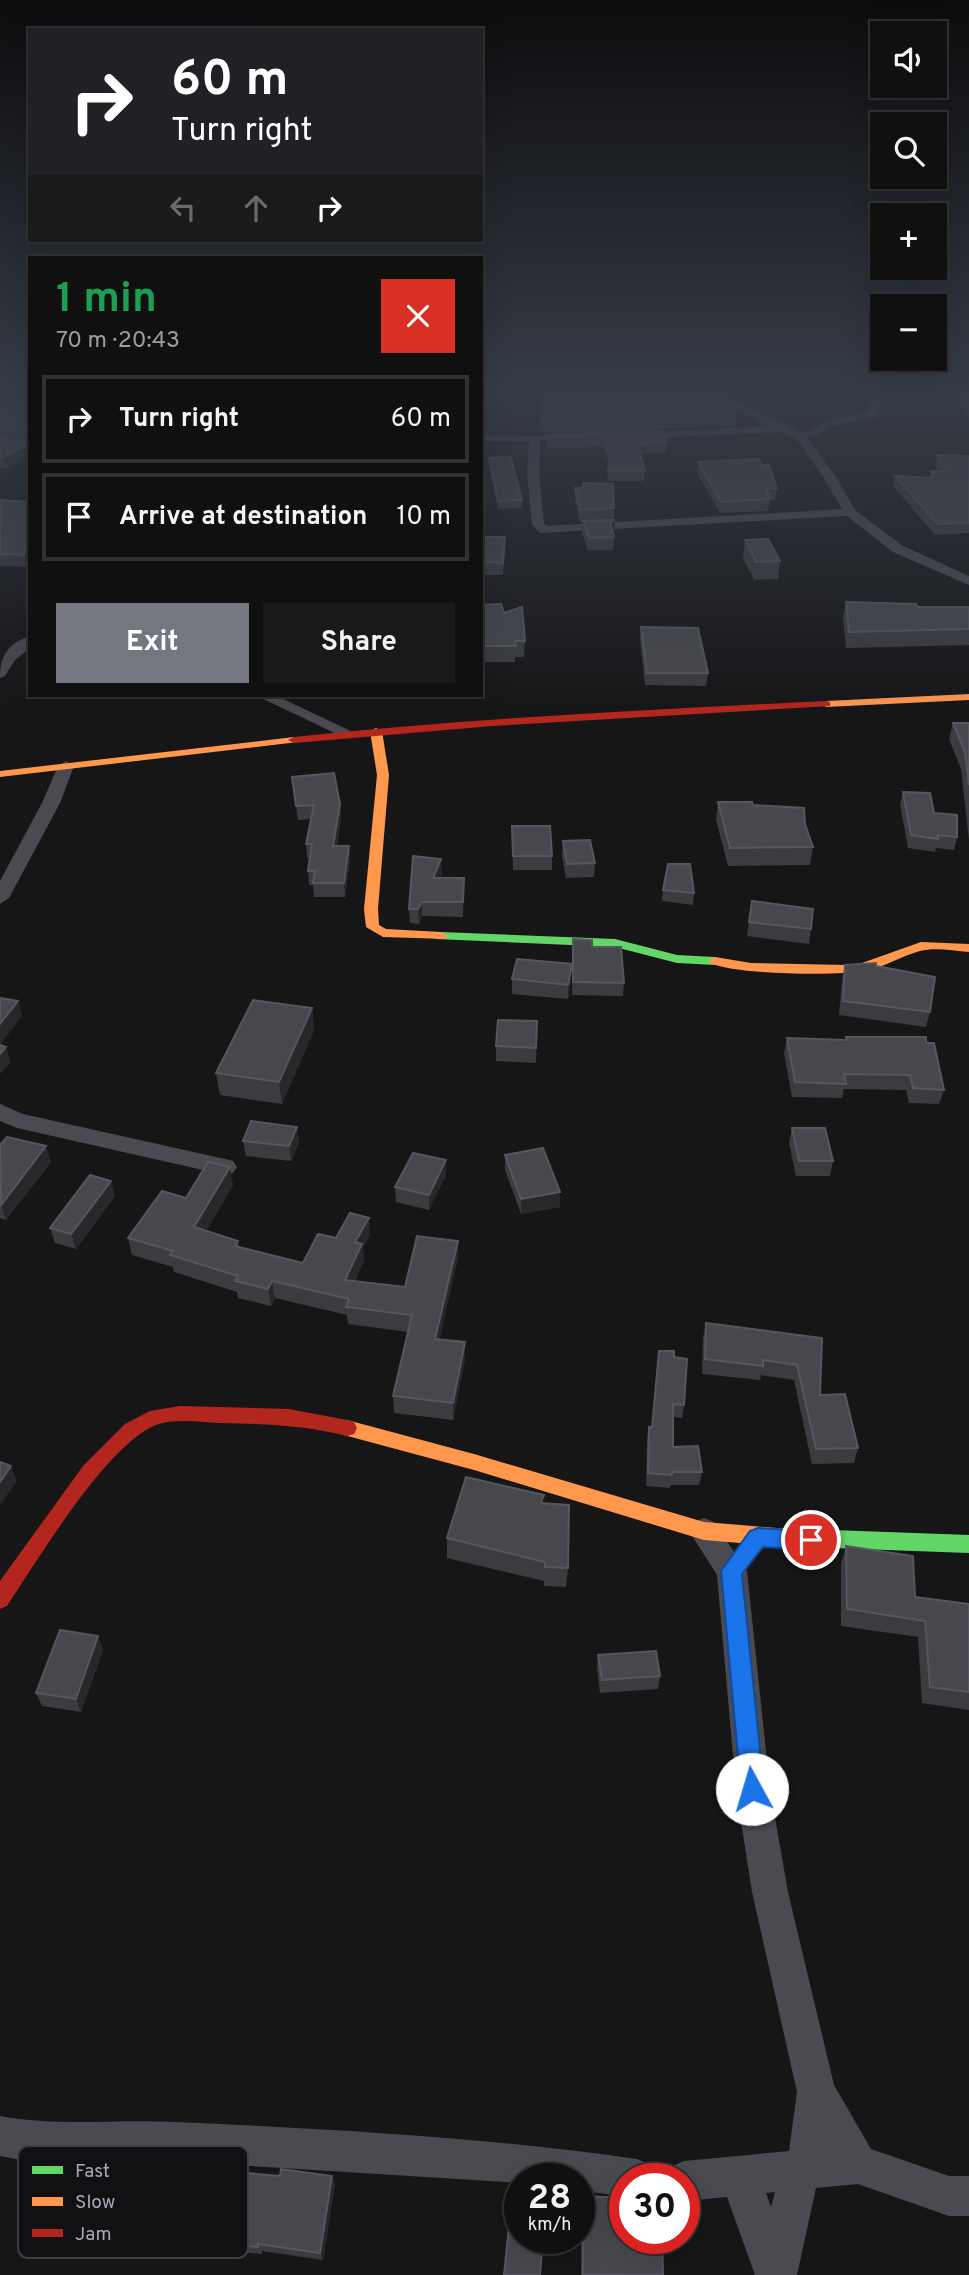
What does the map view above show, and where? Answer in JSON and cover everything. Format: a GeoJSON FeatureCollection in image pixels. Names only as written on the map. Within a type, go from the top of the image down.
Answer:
{"type":"FeatureCollection","features":[{"type":"Feature","properties":{"kind":"street"},"geometry":{"type":"LineString","coordinates":[[535,500],[538,525],[545,530],[850,512]]}},
{"type":"Feature","properties":{"kind":"street"},"geometry":{"type":"LineString","coordinates":[[843,500],[850,512],[898,549],[969,581]]}},
{"type":"Feature","properties":{"kind":"street"},"geometry":{"type":"LineString","coordinates":[[0,673],[9,657],[28,642]]}},
{"type":"Feature","properties":{"kind":"street"},"geometry":{"type":"LineString","coordinates":[[267,697],[349,734]]}},
{"type":"Feature","properties":{"kind":"street"},"geometry":{"type":"LineString","coordinates":[[0,774],[376,731],[572,717],[969,697]]}},
{"type":"Feature","properties":{"kind":"street"},"geometry":{"type":"LineString","coordinates":[[376,731],[383,775],[376,831],[372,916],[373,927],[383,933],[615,943],[677,959],[709,960],[751,967],[847,969],[863,967],[921,946],[969,948]]}},
{"type":"Feature","properties":{"kind":"street"},"geometry":{"type":"LineString","coordinates":[[0,898],[51,803],[65,766]]}},
{"type":"Feature","properties":{"kind":"street"},"geometry":{"type":"LineString","coordinates":[[0,1112],[18,1120],[225,1167]]}},
{"type":"Feature","properties":{"kind":"street"},"geometry":{"type":"LineString","coordinates":[[0,1599],[99,1460],[138,1425],[151,1419],[177,1415],[270,1415],[319,1420],[474,1462],[704,1531],[758,1537],[969,1545]]}},
{"type":"Feature","properties":{"kind":"street"},"geometry":{"type":"LineString","coordinates":[[704,1531],[732,1571],[752,1789],[770,1892],[816,2091],[858,2164]]}},
{"type":"Feature","properties":{"kind":"street"},"geometry":{"type":"LineString","coordinates":[[732,1571],[758,1537]]}},
{"type":"Feature","properties":{"kind":"street"},"geometry":{"type":"LineString","coordinates":[[776,2273],[803,2170],[816,2091]]}},
{"type":"Feature","properties":{"kind":"street"},"geometry":{"type":"LineString","coordinates":[[0,2136],[27,2140],[171,2141],[390,2153],[542,2165],[609,2175]]}},
{"type":"Feature","properties":{"kind":"street"},"geometry":{"type":"LineString","coordinates":[[700,2180],[858,2164],[949,2196],[969,2196]]}},
{"type":"Feature","properties":{"kind":"street"},"geometry":{"type":"LineString","coordinates":[[740,2177],[776,2273]]}},
{"type":"Feature","properties":{"kind":"building"},"geometry":{"type":"Polygon","coordinates":[[[0,500],[28,502],[28,546],[24,555],[0,554],[0,500]]]}},
{"type":"Feature","properties":{"kind":"building"},"geometry":{"type":"Polygon","coordinates":[[[578,500],[614,500],[614,508],[580,510],[578,500]]]}},
{"type":"Feature","properties":{"kind":"building"},"geometry":{"type":"Polygon","coordinates":[[[917,500],[969,500],[969,523],[938,524],[917,500]]]}},
{"type":"Feature","properties":{"kind":"building"},"geometry":{"type":"Polygon","coordinates":[[[615,520],[610,522],[614,537],[589,538],[583,521],[615,520]]]}},
{"type":"Feature","properties":{"kind":"building"},"geometry":{"type":"Polygon","coordinates":[[[483,537],[505,537],[503,563],[483,562],[483,537]]]}},
{"type":"Feature","properties":{"kind":"building"},"geometry":{"type":"Polygon","coordinates":[[[768,539],[780,561],[756,562],[745,540],[768,539]]]}},
{"type":"Feature","properties":{"kind":"building"},"geometry":{"type":"Polygon","coordinates":[[[846,602],[969,607],[969,629],[849,632],[846,602]]]}},
{"type":"Feature","properties":{"kind":"building"},"geometry":{"type":"Polygon","coordinates":[[[501,604],[504,613],[522,607],[525,641],[515,641],[516,646],[483,646],[483,605],[501,604]]]}},
{"type":"Feature","properties":{"kind":"building"},"geometry":{"type":"Polygon","coordinates":[[[641,627],[698,628],[708,673],[647,673],[641,627]]]}},
{"type":"Feature","properties":{"kind":"building"},"geometry":{"type":"Polygon","coordinates":[[[953,723],[969,723],[969,785],[965,752],[953,723]]]}},
{"type":"Feature","properties":{"kind":"building"},"geometry":{"type":"Polygon","coordinates":[[[334,773],[340,804],[333,846],[349,846],[344,883],[313,883],[315,871],[308,871],[312,844],[306,844],[314,805],[296,806],[292,777],[334,773]]]}},
{"type":"Feature","properties":{"kind":"building"},"geometry":{"type":"Polygon","coordinates":[[[903,792],[930,793],[934,813],[957,815],[957,837],[938,835],[938,839],[911,835],[903,792]]]}},
{"type":"Feature","properties":{"kind":"building"},"geometry":{"type":"Polygon","coordinates":[[[718,802],[752,802],[753,805],[804,808],[805,824],[813,847],[730,848],[718,802]]]}},
{"type":"Feature","properties":{"kind":"building"},"geometry":{"type":"Polygon","coordinates":[[[512,826],[550,826],[552,856],[513,856],[512,826]]]}},
{"type":"Feature","properties":{"kind":"building"},"geometry":{"type":"Polygon","coordinates":[[[590,840],[595,863],[567,864],[563,841],[590,840]]]}},
{"type":"Feature","properties":{"kind":"building"},"geometry":{"type":"Polygon","coordinates":[[[413,856],[441,859],[433,878],[464,878],[463,902],[422,902],[418,909],[409,909],[413,856]]]}},
{"type":"Feature","properties":{"kind":"building"},"geometry":{"type":"Polygon","coordinates":[[[668,864],[690,864],[694,893],[663,890],[668,864]]]}},
{"type":"Feature","properties":{"kind":"building"},"geometry":{"type":"Polygon","coordinates":[[[752,901],[813,909],[811,929],[749,922],[752,901]]]}},
{"type":"Feature","properties":{"kind":"building"},"geometry":{"type":"Polygon","coordinates":[[[573,939],[592,940],[592,947],[621,947],[624,983],[573,982],[573,939]]]}},
{"type":"Feature","properties":{"kind":"building"},"geometry":{"type":"Polygon","coordinates":[[[517,959],[572,964],[568,985],[512,979],[517,959]]]}},
{"type":"Feature","properties":{"kind":"building"},"geometry":{"type":"Polygon","coordinates":[[[876,963],[876,966],[935,977],[930,1012],[843,1001],[845,965],[876,963]]]}},
{"type":"Feature","properties":{"kind":"building"},"geometry":{"type":"Polygon","coordinates":[[[0,998],[18,1001],[0,1024],[0,998]]]}},
{"type":"Feature","properties":{"kind":"building"},"geometry":{"type":"Polygon","coordinates":[[[253,1000],[312,1008],[279,1082],[216,1073],[253,1000]]]}},
{"type":"Feature","properties":{"kind":"building"},"geometry":{"type":"Polygon","coordinates":[[[498,1020],[537,1021],[536,1048],[496,1046],[498,1020]]]}},
{"type":"Feature","properties":{"kind":"building"},"geometry":{"type":"Polygon","coordinates":[[[846,1037],[926,1037],[926,1043],[934,1043],[944,1090],[913,1088],[910,1075],[844,1074],[846,1084],[795,1082],[787,1038],[847,1040],[846,1037]]]}},
{"type":"Feature","properties":{"kind":"building"},"geometry":{"type":"Polygon","coordinates":[[[251,1121],[297,1127],[289,1146],[243,1141],[251,1121]]]}},
{"type":"Feature","properties":{"kind":"building"},"geometry":{"type":"Polygon","coordinates":[[[792,1128],[825,1128],[833,1161],[799,1161],[792,1128]]]}},
{"type":"Feature","properties":{"kind":"building"},"geometry":{"type":"Polygon","coordinates":[[[7,1137],[46,1146],[1,1205],[0,1145],[7,1137]]]}},
{"type":"Feature","properties":{"kind":"building"},"geometry":{"type":"Polygon","coordinates":[[[543,1148],[560,1192],[521,1199],[505,1155],[543,1148]]]}},
{"type":"Feature","properties":{"kind":"building"},"geometry":{"type":"Polygon","coordinates":[[[413,1153],[446,1160],[429,1195],[395,1187],[413,1153]]]}},
{"type":"Feature","properties":{"kind":"building"},"geometry":{"type":"Polygon","coordinates":[[[208,1162],[230,1167],[194,1227],[238,1241],[235,1246],[303,1263],[318,1234],[336,1238],[350,1213],[369,1218],[355,1242],[362,1244],[345,1280],[405,1287],[417,1236],[458,1241],[435,1339],[465,1342],[453,1403],[393,1396],[412,1315],[346,1307],[349,1299],[272,1281],[268,1289],[235,1281],[238,1276],[170,1255],[173,1251],[128,1238],[162,1191],[186,1198],[208,1162]]]}},
{"type":"Feature","properties":{"kind":"building"},"geometry":{"type":"Polygon","coordinates":[[[90,1175],[111,1181],[71,1234],[50,1228],[90,1175]]]}},
{"type":"Feature","properties":{"kind":"building"},"geometry":{"type":"Polygon","coordinates":[[[706,1323],[822,1338],[820,1395],[845,1394],[858,1448],[816,1449],[797,1365],[763,1360],[763,1366],[705,1359],[706,1323]]]}},
{"type":"Feature","properties":{"kind":"building"},"geometry":{"type":"Polygon","coordinates":[[[659,1351],[674,1351],[674,1357],[687,1359],[684,1405],[673,1404],[673,1447],[698,1446],[702,1472],[672,1472],[672,1475],[648,1473],[649,1427],[652,1428],[659,1351]]]}},
{"type":"Feature","properties":{"kind":"building"},"geometry":{"type":"Polygon","coordinates":[[[0,1462],[11,1466],[0,1482],[0,1462]]]}},
{"type":"Feature","properties":{"kind":"building"},"geometry":{"type":"Polygon","coordinates":[[[466,1477],[544,1495],[541,1503],[569,1505],[568,1568],[545,1567],[545,1562],[447,1538],[466,1477]]]}},
{"type":"Feature","properties":{"kind":"building"},"geometry":{"type":"Polygon","coordinates":[[[846,1546],[913,1556],[915,1597],[969,1604],[969,1692],[930,1687],[925,1621],[847,1609],[846,1546]]]}},
{"type":"Feature","properties":{"kind":"building"},"geometry":{"type":"Polygon","coordinates":[[[60,1630],[98,1636],[76,1699],[36,1693],[60,1630]]]}},
{"type":"Feature","properties":{"kind":"building"},"geometry":{"type":"Polygon","coordinates":[[[656,1651],[660,1676],[602,1680],[598,1655],[656,1651]]]}},
{"type":"Feature","properties":{"kind":"building"},"geometry":{"type":"Polygon","coordinates":[[[281,2169],[332,2176],[320,2253],[258,2244],[258,2247],[248,2246],[248,2173],[280,2176],[281,2169]]]}},
{"type":"Feature","properties":{"kind":"building"},"geometry":{"type":"Polygon","coordinates":[[[595,2197],[609,2197],[609,2254],[662,2254],[663,2275],[583,2275],[583,2254],[595,2254],[595,2197]]]}},
{"type":"Feature","properties":{"kind":"building"},"geometry":{"type":"Polygon","coordinates":[[[506,2254],[542,2254],[540,2275],[504,2275],[506,2254]]]}},
{"type":"Feature","properties":{"kind":"traffic: fast"},"geometry":{"type":"LineString","coordinates":[[441,936],[615,943],[677,959],[715,961]]}},
{"type":"Feature","properties":{"kind":"traffic: fast"},"geometry":{"type":"LineString","coordinates":[[777,1537],[969,1544]]}},
{"type":"Feature","properties":{"kind":"traffic: slow"},"geometry":{"type":"LineString","coordinates":[[826,704],[969,697]]}},
{"type":"Feature","properties":{"kind":"traffic: slow"},"geometry":{"type":"LineString","coordinates":[[376,731],[383,775],[371,909],[373,927],[383,933],[441,936]]}},
{"type":"Feature","properties":{"kind":"traffic: slow"},"geometry":{"type":"LineString","coordinates":[[0,774],[294,740]]}},
{"type":"Feature","properties":{"kind":"traffic: slow"},"geometry":{"type":"LineString","coordinates":[[715,961],[751,967],[847,969],[864,967],[921,946],[969,948]]}},
{"type":"Feature","properties":{"kind":"traffic: slow"},"geometry":{"type":"LineString","coordinates":[[347,1428],[474,1462],[704,1531],[777,1537]]}},
{"type":"Feature","properties":{"kind":"traffic: jam"},"geometry":{"type":"LineString","coordinates":[[294,740],[493,722],[826,704]]}},
{"type":"Feature","properties":{"kind":"traffic: jam"},"geometry":{"type":"LineString","coordinates":[[0,1599],[90,1472],[111,1448],[150,1419],[180,1414],[260,1415],[303,1419],[347,1428]]}},
{"type":"Feature","properties":{"kind":"route"},"geometry":{"type":"LineString","coordinates":[[752,1789],[732,1571],[758,1537],[811,1540]]}}]}
